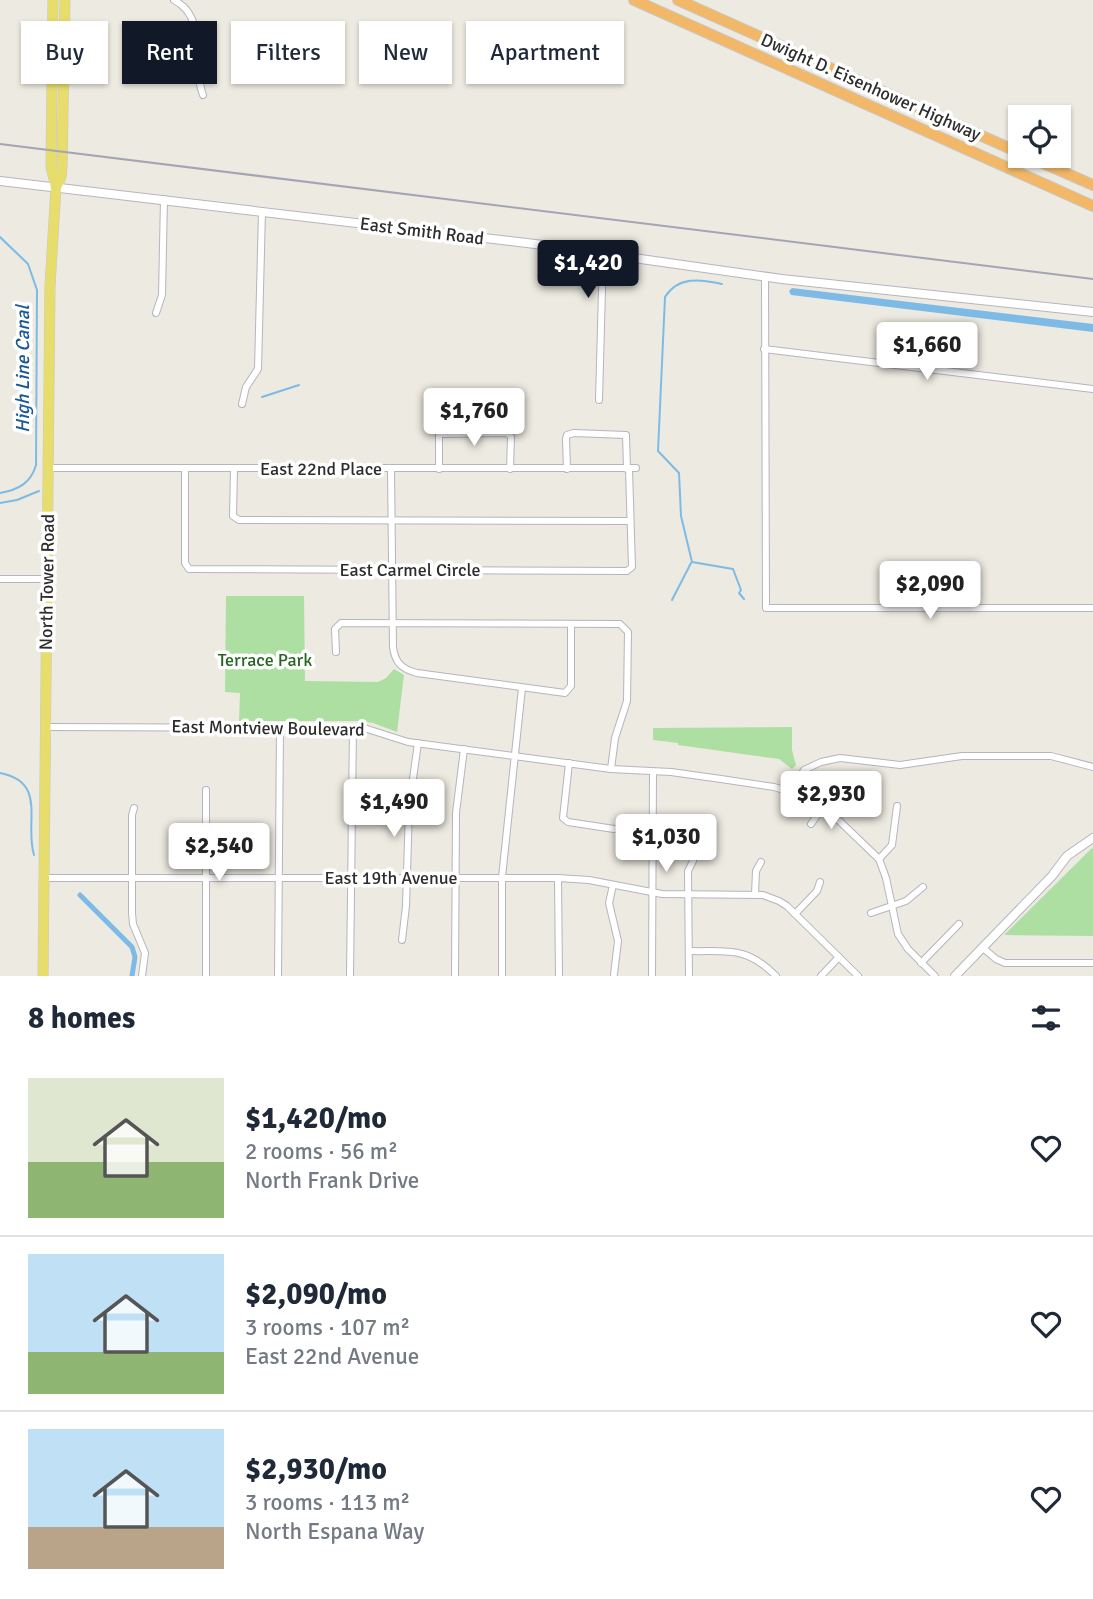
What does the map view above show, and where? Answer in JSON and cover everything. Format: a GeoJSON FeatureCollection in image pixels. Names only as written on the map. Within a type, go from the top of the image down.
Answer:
{"type":"FeatureCollection","features":[{"type":"Feature","properties":{"kind":"highway","name":"Dwight D. Eisenhower Highway"},"geometry":{"type":"LineString","coordinates":[[634,0],[1093,205]]}},
{"type":"Feature","properties":{"kind":"highway","name":"Dwight D. Eisenhower Highway"},"geometry":{"type":"LineString","coordinates":[[678,0],[1008,148]]}},
{"type":"Feature","properties":{"kind":"highway"},"geometry":{"type":"LineString","coordinates":[[1054,168],[1093,185]]}},
{"type":"Feature","properties":{"kind":"main road","name":"North Tower Road"},"geometry":{"type":"LineString","coordinates":[[43,976],[50,281],[56,187],[51,167],[53,0]]}},
{"type":"Feature","properties":{"kind":"main road","name":"North Tower Road"},"geometry":{"type":"LineString","coordinates":[[56,187],[62,167],[65,0]]}},
{"type":"Feature","properties":{"kind":"street"},"geometry":{"type":"LineString","coordinates":[[174,0],[186,9],[194,23],[198,79],[203,95]]}},
{"type":"Feature","properties":{"kind":"street","name":"East Smith Road"},"geometry":{"type":"LineString","coordinates":[[0,181],[164,198],[603,253],[765,277],[1093,313]]}},
{"type":"Feature","properties":{"kind":"street"},"geometry":{"type":"LineString","coordinates":[[156,313],[162,295],[164,198]]}},
{"type":"Feature","properties":{"kind":"street"},"geometry":{"type":"LineString","coordinates":[[242,404],[246,387],[258,369],[262,211]]}},
{"type":"Feature","properties":{"kind":"street"},"geometry":{"type":"LineString","coordinates":[[599,400],[603,253]]}},
{"type":"Feature","properties":{"kind":"street"},"geometry":{"type":"LineString","coordinates":[[765,277],[766,608],[1093,608]]}},
{"type":"Feature","properties":{"kind":"street"},"geometry":{"type":"LineString","coordinates":[[764,349],[1093,389]]}},
{"type":"Feature","properties":{"kind":"street"},"geometry":{"type":"LineString","coordinates":[[439,469],[437,438],[443,433],[509,434],[510,469]]}},
{"type":"Feature","properties":{"kind":"street","name":"East Carmel Circle"},"geometry":{"type":"LineString","coordinates":[[184,470],[185,563],[189,569],[627,571],[632,567],[631,469],[626,435],[567,435],[567,469]]}},
{"type":"Feature","properties":{"kind":"street","name":"East 22nd Place"},"geometry":{"type":"LineString","coordinates":[[49,468],[631,469]]}},
{"type":"Feature","properties":{"kind":"street"},"geometry":{"type":"LineString","coordinates":[[391,469],[394,655],[404,669],[564,693],[569,691],[571,686],[571,624]]}},
{"type":"Feature","properties":{"kind":"street"},"geometry":{"type":"LineString","coordinates":[[234,470],[233,516],[239,520],[630,521]]}},
{"type":"Feature","properties":{"kind":"street"},"geometry":{"type":"LineString","coordinates":[[0,579],[47,579]]}},
{"type":"Feature","properties":{"kind":"street"},"geometry":{"type":"LineString","coordinates":[[336,652],[335,629],[339,624],[620,624],[626,628],[627,701],[615,738],[611,769]]}},
{"type":"Feature","properties":{"kind":"street"},"geometry":{"type":"LineString","coordinates":[[502,976],[502,877],[522,688]]}},
{"type":"Feature","properties":{"kind":"street","name":"East Montview Boulevard"},"geometry":{"type":"LineString","coordinates":[[46,727],[353,727],[373,729],[418,743],[611,769],[721,779],[792,791],[831,813],[879,859]]}},
{"type":"Feature","properties":{"kind":"street"},"geometry":{"type":"LineString","coordinates":[[278,976],[280,727]]}},
{"type":"Feature","properties":{"kind":"street"},"geometry":{"type":"LineString","coordinates":[[351,976],[353,727]]}},
{"type":"Feature","properties":{"kind":"street"},"geometry":{"type":"LineString","coordinates":[[402,940],[409,807],[418,743]]}},
{"type":"Feature","properties":{"kind":"street"},"geometry":{"type":"LineString","coordinates":[[455,976],[456,813],[464,749]]}},
{"type":"Feature","properties":{"kind":"street"},"geometry":{"type":"LineString","coordinates":[[792,791],[799,775],[810,766],[840,758],[900,765],[955,756],[1051,756],[1093,767]]}},
{"type":"Feature","properties":{"kind":"street"},"geometry":{"type":"LineString","coordinates":[[569,763],[563,818],[568,822],[614,829]]}},
{"type":"Feature","properties":{"kind":"street"},"geometry":{"type":"LineString","coordinates":[[652,976],[653,772]]}},
{"type":"Feature","properties":{"kind":"street"},"geometry":{"type":"LineString","coordinates":[[206,790],[206,976]]}},
{"type":"Feature","properties":{"kind":"street"},"geometry":{"type":"LineString","coordinates":[[831,813],[845,796]]}},
{"type":"Feature","properties":{"kind":"street"},"geometry":{"type":"LineString","coordinates":[[897,806],[892,845],[879,859],[886,878],[898,934],[908,949],[935,976]]}},
{"type":"Feature","properties":{"kind":"street"},"geometry":{"type":"LineString","coordinates":[[811,824],[823,807]]}},
{"type":"Feature","properties":{"kind":"street"},"geometry":{"type":"LineString","coordinates":[[134,808],[132,919],[145,953],[142,976]]}},
{"type":"Feature","properties":{"kind":"street"},"geometry":{"type":"LineString","coordinates":[[955,976],[1052,876],[1067,856],[1093,838]]}},
{"type":"Feature","properties":{"kind":"street"},"geometry":{"type":"LineString","coordinates":[[689,976],[688,871],[694,861]]}},
{"type":"Feature","properties":{"kind":"street"},"geometry":{"type":"LineString","coordinates":[[761,862],[756,871],[755,894],[779,901],[858,976]]}},
{"type":"Feature","properties":{"kind":"street","name":"East 19th Avenue"},"geometry":{"type":"LineString","coordinates":[[45,878],[558,878],[589,880],[653,892],[755,894]]}},
{"type":"Feature","properties":{"kind":"street"},"geometry":{"type":"LineString","coordinates":[[558,878],[559,976]]}},
{"type":"Feature","properties":{"kind":"street"},"geometry":{"type":"LineString","coordinates":[[795,914],[817,891],[820,882]]}},
{"type":"Feature","properties":{"kind":"street"},"geometry":{"type":"LineString","coordinates":[[613,885],[609,902],[618,941],[614,974]]}},
{"type":"Feature","properties":{"kind":"street"},"geometry":{"type":"LineString","coordinates":[[871,913],[911,898],[923,887]]}},
{"type":"Feature","properties":{"kind":"street"},"geometry":{"type":"LineString","coordinates":[[921,963],[959,924]]}},
{"type":"Feature","properties":{"kind":"street"},"geometry":{"type":"LineString","coordinates":[[983,948],[1004,963],[1093,963]]}},
{"type":"Feature","properties":{"kind":"street"},"geometry":{"type":"LineString","coordinates":[[689,951],[743,953],[758,960],[776,976]]}},
{"type":"Feature","properties":{"kind":"street"},"geometry":{"type":"LineString","coordinates":[[821,976],[839,957]]}},
{"type":"Feature","properties":{"kind":"green space","name":"Terrace Park"},"geometry":{"type":"Polygon","coordinates":[[[226,596],[304,596],[305,681],[378,682],[394,669],[404,675],[397,732],[360,721],[239,721],[240,693],[225,692],[226,596]]]}},
{"type":"Feature","properties":{"kind":"green space"},"geometry":{"type":"Polygon","coordinates":[[[792,727],[792,750],[796,765],[792,769],[779,759],[653,740],[653,728],[792,727]]]}},
{"type":"Feature","properties":{"kind":"green space"},"geometry":{"type":"Polygon","coordinates":[[[1093,848],[1093,936],[1004,935],[1091,849],[1093,848]]]}},
{"type":"Feature","properties":{"kind":"water"},"geometry":{"type":"Polygon","coordinates":[[[792,288],[1093,324],[1093,332],[791,295],[789,291],[792,288]]]}},
{"type":"Feature","properties":{"kind":"waterway","name":"High Line Canal"},"geometry":{"type":"LineString","coordinates":[[0,237],[28,264],[37,290],[36,465],[31,477],[23,485],[0,493]]}},
{"type":"Feature","properties":{"kind":"waterway"},"geometry":{"type":"LineString","coordinates":[[722,284],[698,280],[683,282],[676,285],[665,297],[658,451],[679,473],[681,516],[692,562],[733,569],[741,590],[739,593],[744,599]]}},
{"type":"Feature","properties":{"kind":"waterway"},"geometry":{"type":"LineString","coordinates":[[262,397],[299,385]]}},
{"type":"Feature","properties":{"kind":"waterway"},"geometry":{"type":"LineString","coordinates":[[0,503],[17,500],[39,491]]}},
{"type":"Feature","properties":{"kind":"waterway"},"geometry":{"type":"LineString","coordinates":[[672,600],[691,563]]}},
{"type":"Feature","properties":{"kind":"waterway","name":"High Line Canal"},"geometry":{"type":"LineString","coordinates":[[0,773],[15,778],[24,785],[29,794],[34,855]]}},
{"type":"Feature","properties":{"kind":"waterway"},"geometry":{"type":"LineString","coordinates":[[80,895],[132,947],[135,957],[132,976]]}},
{"type":"Feature","properties":{"kind":"railway"},"geometry":{"type":"LineString","coordinates":[[0,144],[1093,279]]}}]}
